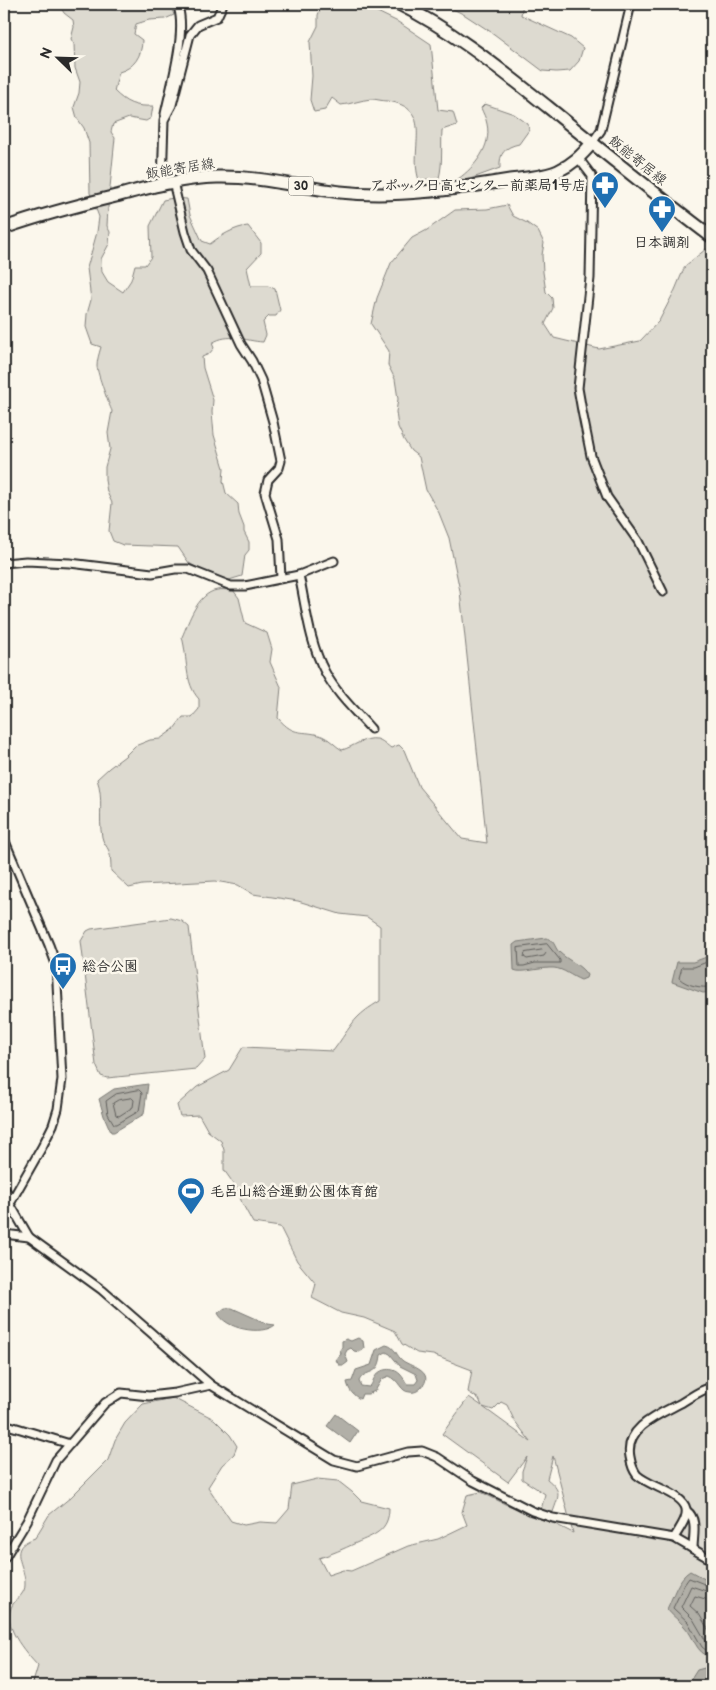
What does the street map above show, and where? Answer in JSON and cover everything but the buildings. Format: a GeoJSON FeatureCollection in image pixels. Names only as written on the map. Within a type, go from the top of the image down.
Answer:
{"type":"FeatureCollection","features":[{"type":"Feature","properties":{"kind":"main road","name":"飯能寄居線"},"geometry":{"type":"LineString","coordinates":[[399,4],[436,23],[473,47],[712,237]]}},
{"type":"Feature","properties":{"kind":"main road","name":"飯能寄居線"},"geometry":{"type":"LineString","coordinates":[[4,228],[35,217],[167,183],[216,177],[256,178],[341,192],[399,193],[471,186],[557,172],[579,159],[592,143]]}},
{"type":"Feature","properties":{"kind":"street"},"geometry":{"type":"LineString","coordinates":[[177,4],[180,13],[181,34],[164,120],[167,183],[192,250],[208,271],[241,344],[261,380],[273,422],[281,461],[279,468],[268,480],[265,492],[279,539],[281,578]]}},
{"type":"Feature","properties":{"kind":"street"},"geometry":{"type":"LineString","coordinates":[[164,120],[172,105],[190,35],[198,25],[218,17],[223,4]]}},
{"type":"Feature","properties":{"kind":"street"},"geometry":{"type":"LineString","coordinates":[[592,143],[601,130],[630,4]]}},
{"type":"Feature","properties":{"kind":"street"},"geometry":{"type":"LineString","coordinates":[[579,159],[592,176],[590,278],[578,388],[587,439],[598,478],[606,497],[638,541],[663,592]]}},
{"type":"Feature","properties":{"kind":"street"},"geometry":{"type":"LineString","coordinates":[[4,563],[26,561],[70,563],[152,574],[176,568],[188,569],[231,586],[245,586],[299,575],[334,561]]}},
{"type":"Feature","properties":{"kind":"street"},"geometry":{"type":"LineString","coordinates":[[299,575],[312,638],[324,671],[335,688],[371,729]]}},
{"type":"Feature","properties":{"kind":"street"},"geometry":{"type":"LineString","coordinates":[[4,838],[56,964],[62,1079],[58,1109],[53,1125],[4,1214]]}},
{"type":"Feature","properties":{"kind":"street"},"geometry":{"type":"LineString","coordinates":[[4,864],[13,861]]}},
{"type":"Feature","properties":{"kind":"street"},"geometry":{"type":"LineString","coordinates":[[4,1188],[29,1237],[102,1290],[211,1385],[311,1448],[341,1463],[356,1466],[408,1452],[428,1453],[446,1462],[476,1483],[539,1513],[553,1518],[674,1538],[712,1560]]}},
{"type":"Feature","properties":{"kind":"street"},"geometry":{"type":"LineString","coordinates":[[4,1234],[29,1237]]}},
{"type":"Feature","properties":{"kind":"street"},"geometry":{"type":"LineString","coordinates":[[4,1559],[27,1521],[56,1460],[105,1403],[121,1393],[149,1396],[175,1393],[211,1385]]}},
{"type":"Feature","properties":{"kind":"street"},"geometry":{"type":"LineString","coordinates":[[693,1549],[693,1520],[691,1514],[677,1498],[636,1474],[629,1455],[630,1445],[633,1436],[645,1422],[712,1387]]}},
{"type":"Feature","properties":{"kind":"street"},"geometry":{"type":"LineString","coordinates":[[4,1424],[70,1444]]}},
{"type":"Feature","properties":{"kind":"street"},"geometry":{"type":"LineString","coordinates":[[674,1538],[685,1519],[687,1511]]}},
{"type":"Feature","properties":{"kind":"shaded area"},"geometry":{"type":"Polygon","coordinates":[[[59,4],[170,4],[174,15],[165,19],[149,20],[136,24],[134,34],[142,40],[141,51],[129,68],[119,72],[114,91],[131,103],[141,106],[153,106],[151,118],[146,121],[129,118],[113,124],[111,132],[115,138],[107,226],[110,232],[109,244],[101,259],[102,272],[108,282],[123,292],[131,280],[135,265],[145,265],[151,257],[150,226],[163,200],[173,198],[187,199],[190,215],[202,241],[210,244],[228,232],[248,226],[261,243],[261,253],[247,268],[251,286],[268,286],[275,289],[280,310],[276,316],[269,316],[263,322],[266,335],[263,342],[225,338],[212,343],[214,348],[209,354],[202,357],[203,368],[213,400],[214,435],[224,468],[223,481],[226,493],[238,504],[244,532],[249,542],[249,550],[245,555],[242,576],[229,580],[210,575],[189,563],[178,547],[123,545],[113,541],[109,531],[112,503],[107,492],[105,467],[110,449],[108,433],[112,411],[103,389],[97,366],[101,347],[92,344],[86,327],[91,300],[87,268],[99,217],[90,193],[89,143],[74,107],[79,93],[80,82],[75,68],[74,44],[71,39],[74,27],[73,20],[64,13],[59,4]]]}},
{"type":"Feature","properties":{"kind":"shaded area"},"geometry":{"type":"Polygon","coordinates":[[[324,4],[361,4],[398,22],[431,44],[438,110],[453,112],[457,125],[442,130],[439,178],[419,180],[416,168],[416,121],[411,112],[402,105],[371,99],[341,105],[332,98],[325,110],[314,112],[310,100],[312,76],[310,42],[318,26],[318,15],[324,4]]]}},
{"type":"Feature","properties":{"kind":"shaded area"},"geometry":{"type":"Polygon","coordinates":[[[443,4],[523,4],[521,15],[571,38],[583,48],[579,61],[570,71],[543,71],[494,34],[465,15],[443,4]]]}},
{"type":"Feature","properties":{"kind":"shaded area"},"geometry":{"type":"Polygon","coordinates":[[[485,104],[514,114],[528,124],[529,130],[519,144],[510,147],[504,152],[500,168],[470,179],[457,181],[476,162],[485,148],[488,132],[487,122],[481,108],[485,104]]]}},
{"type":"Feature","properties":{"kind":"shaded area"},"geometry":{"type":"Polygon","coordinates":[[[507,205],[513,216],[538,231],[544,243],[542,255],[546,292],[552,298],[553,308],[545,324],[554,338],[599,349],[640,341],[659,321],[685,266],[706,249],[712,253],[712,1686],[32,1686],[38,1666],[21,1646],[12,1629],[10,1620],[13,1604],[25,1588],[19,1552],[26,1542],[35,1538],[49,1515],[71,1497],[108,1460],[115,1440],[125,1423],[143,1404],[173,1398],[214,1419],[230,1435],[237,1446],[234,1454],[222,1465],[208,1487],[231,1521],[244,1525],[260,1522],[277,1523],[289,1509],[292,1485],[317,1479],[338,1481],[361,1501],[389,1508],[386,1522],[379,1531],[319,1558],[328,1575],[343,1570],[351,1571],[408,1546],[438,1539],[467,1525],[462,1512],[467,1495],[481,1492],[573,1533],[553,1456],[547,1479],[555,1487],[558,1494],[553,1512],[541,1510],[545,1494],[522,1479],[522,1471],[527,1457],[508,1482],[442,1434],[469,1397],[482,1406],[479,1399],[468,1392],[472,1370],[433,1355],[417,1353],[402,1344],[395,1331],[364,1318],[341,1313],[312,1298],[316,1284],[297,1261],[280,1227],[253,1223],[236,1187],[224,1170],[224,1150],[221,1141],[208,1131],[199,1115],[180,1116],[177,1105],[197,1087],[229,1070],[243,1047],[333,1051],[358,1017],[380,1001],[380,926],[367,917],[340,914],[298,901],[253,894],[238,885],[215,881],[142,885],[129,888],[111,871],[110,853],[102,837],[100,793],[97,779],[135,746],[150,740],[160,739],[174,729],[183,717],[192,717],[199,709],[199,699],[194,693],[189,678],[182,637],[191,616],[204,597],[217,590],[233,590],[239,598],[245,623],[267,633],[272,649],[270,662],[281,687],[278,718],[284,724],[294,731],[322,736],[342,750],[372,739],[377,739],[391,748],[399,745],[404,750],[419,787],[462,839],[487,843],[460,591],[449,538],[439,513],[426,490],[419,457],[411,451],[398,427],[396,412],[398,399],[395,379],[388,365],[389,351],[371,324],[377,298],[391,263],[412,238],[455,210],[487,209],[507,205]],[[501,1402],[493,1410],[483,1407],[531,1442],[514,1420],[507,1405],[501,1402]]]}},
{"type":"Feature","properties":{"kind":"shaded area"},"geometry":{"type":"Polygon","coordinates":[[[171,918],[182,921],[189,927],[205,1059],[196,1069],[107,1078],[101,1076],[96,1065],[81,941],[87,931],[91,929],[171,918]]]}},
{"type":"Feature","properties":{"kind":"water"},"geometry":{"type":"Polygon","coordinates":[[[546,938],[553,942],[557,950],[584,971],[587,975],[586,978],[581,980],[554,968],[514,970],[513,945],[517,942],[546,938]]]}},
{"type":"Feature","properties":{"kind":"water"},"geometry":{"type":"Polygon","coordinates":[[[712,955],[712,992],[703,993],[672,982],[677,962],[693,962],[712,955]]]}},
{"type":"Feature","properties":{"kind":"water"},"geometry":{"type":"Polygon","coordinates":[[[148,1084],[144,1114],[111,1132],[99,1099],[114,1089],[148,1084]]]}},
{"type":"Feature","properties":{"kind":"water"},"geometry":{"type":"Polygon","coordinates":[[[225,1308],[232,1308],[268,1324],[275,1325],[262,1330],[236,1327],[222,1319],[218,1313],[225,1308]]]}},
{"type":"Feature","properties":{"kind":"water"},"geometry":{"type":"Polygon","coordinates":[[[358,1338],[363,1341],[364,1348],[359,1352],[351,1348],[347,1350],[345,1354],[348,1362],[344,1365],[339,1365],[336,1360],[341,1354],[342,1341],[346,1339],[351,1341],[358,1338]]]}},
{"type":"Feature","properties":{"kind":"water"},"geometry":{"type":"Polygon","coordinates":[[[386,1345],[389,1346],[403,1361],[421,1371],[426,1378],[421,1388],[414,1392],[404,1390],[396,1380],[389,1376],[382,1379],[375,1391],[362,1394],[360,1399],[355,1396],[347,1382],[352,1381],[356,1370],[371,1365],[376,1350],[386,1345]],[[386,1352],[381,1355],[378,1367],[359,1381],[361,1386],[369,1387],[377,1374],[383,1370],[394,1370],[401,1375],[407,1384],[415,1384],[418,1380],[416,1374],[400,1366],[386,1352]]]}},
{"type":"Feature","properties":{"kind":"water"},"geometry":{"type":"Polygon","coordinates":[[[336,1414],[358,1431],[350,1443],[327,1426],[336,1414]]]}},
{"type":"Feature","properties":{"kind":"water"},"geometry":{"type":"Polygon","coordinates":[[[690,1571],[712,1583],[712,1657],[699,1649],[688,1630],[667,1609],[682,1578],[690,1571]]]}},
{"type":"Feature","properties":{"kind":"water"},"geometry":{"type":"Polygon","coordinates":[[[712,1666],[712,1681],[708,1686],[690,1686],[690,1681],[697,1670],[712,1666]]]}},
{"type":"Feature","properties":{"kind":"place","name":"アポック日高センター前薬局1号店"},"geometry":{"type":"Point","coordinates":[605,209]}},
{"type":"Feature","properties":{"kind":"place","name":"日本調剤"},"geometry":{"type":"Point","coordinates":[662,233]}},
{"type":"Feature","properties":{"kind":"place","name":"総合公園"},"geometry":{"type":"Point","coordinates":[63,990]}},
{"type":"Feature","properties":{"kind":"place","name":"毛呂山総合運動公園体育館"},"geometry":{"type":"Point","coordinates":[191,1215]}}]}
